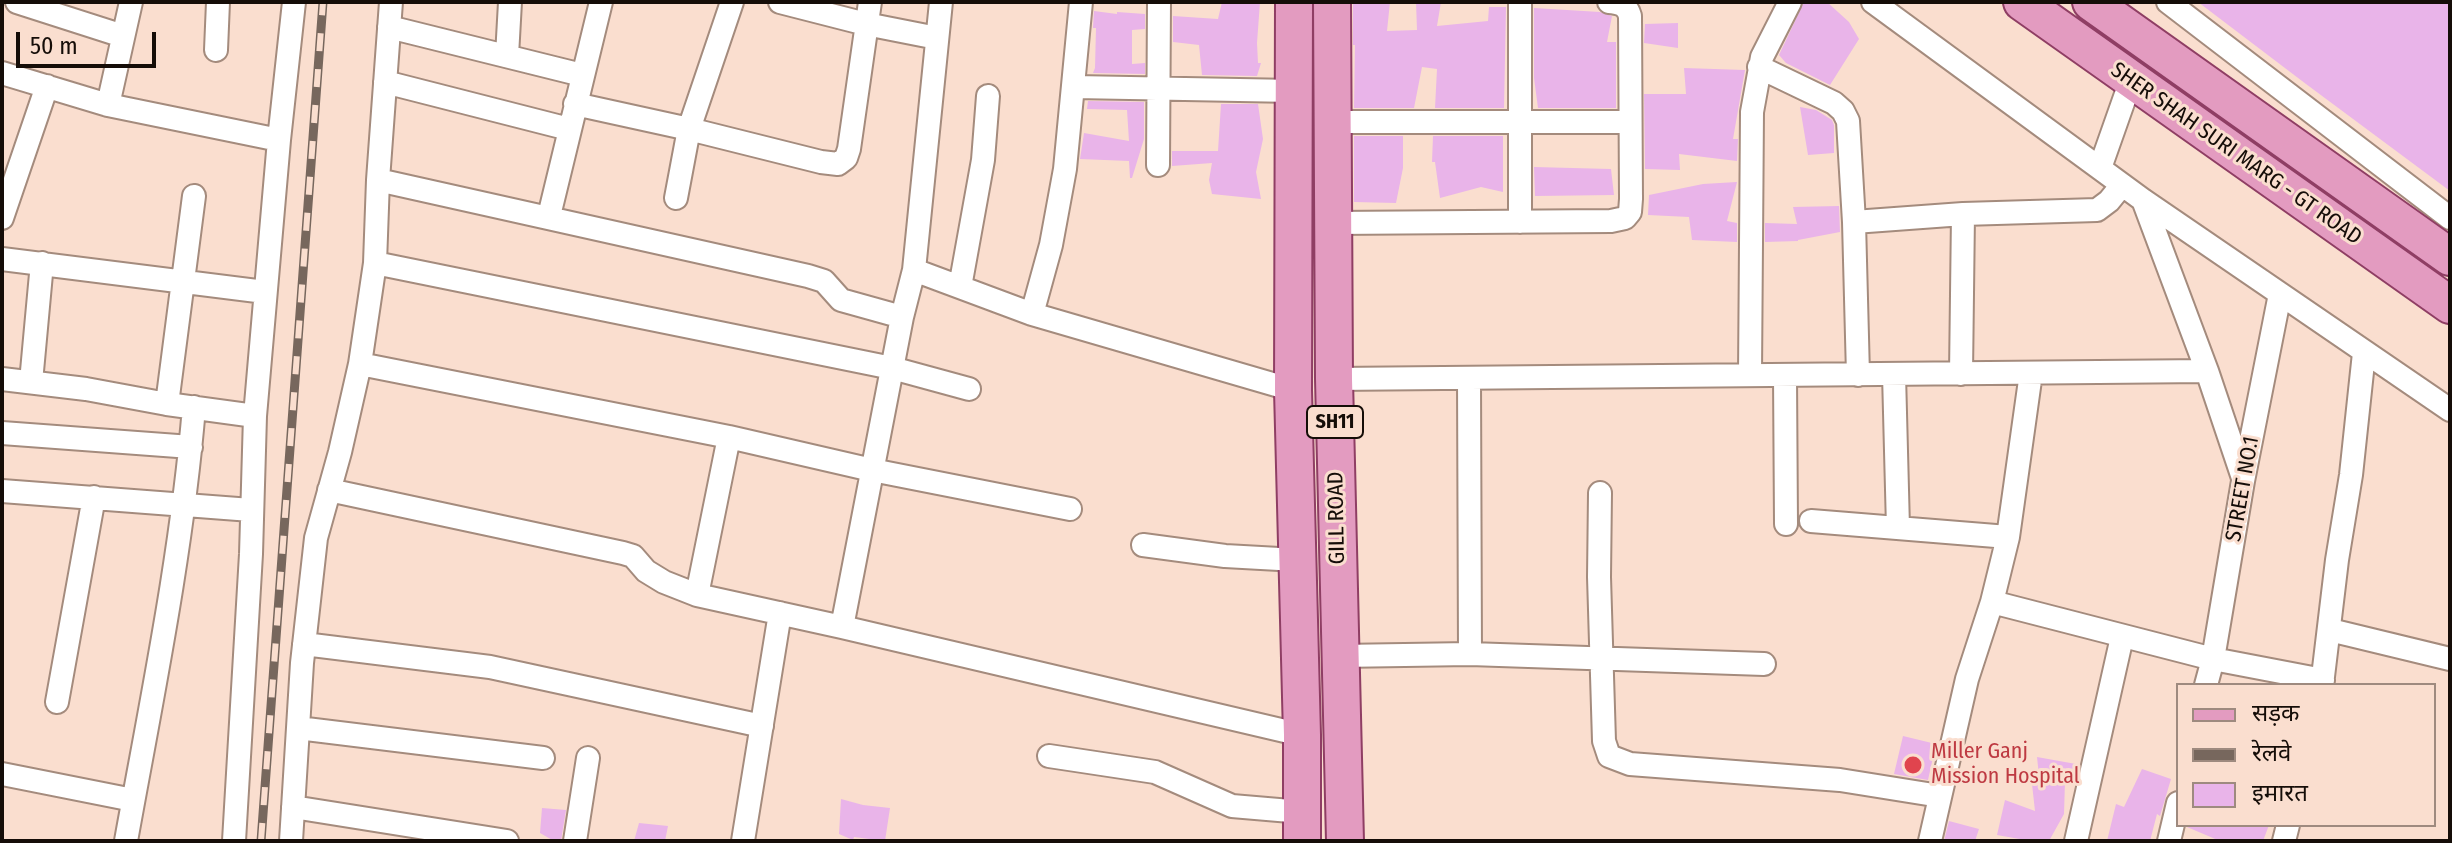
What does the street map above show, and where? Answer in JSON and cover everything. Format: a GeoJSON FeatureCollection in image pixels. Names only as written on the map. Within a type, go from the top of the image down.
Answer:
{"type":"FeatureCollection","features":[{"type":"Feature","properties":{"kind":"main road","name":"GILL ROAD"},"geometry":{"type":"LineString","coordinates":[[1294,2],[1293,390],[1302,826]]}},
{"type":"Feature","properties":{"kind":"main road","name":"GILL ROAD"},"geometry":{"type":"LineString","coordinates":[[1332,2],[1334,379],[1345,841]]}},
{"type":"Feature","properties":{"kind":"main road","name":"SHER SHAH SURI MARG - GT ROAD"},"geometry":{"type":"LineString","coordinates":[[2022,2],[2450,305]]}},
{"type":"Feature","properties":{"kind":"main road","name":"SHER SHAH SURI MARG - GT ROAD"},"geometry":{"type":"LineString","coordinates":[[2091,2],[2450,257]]}},
{"type":"Feature","properties":{"kind":"street"},"geometry":{"type":"LineString","coordinates":[[17,2],[123,36]]}},
{"type":"Feature","properties":{"kind":"street"},"geometry":{"type":"LineString","coordinates":[[108,105],[131,2]]}},
{"type":"Feature","properties":{"kind":"street"},"geometry":{"type":"LineString","coordinates":[[216,50],[218,2]]}},
{"type":"Feature","properties":{"kind":"street"},"geometry":{"type":"LineString","coordinates":[[234,841],[255,416],[294,2]]}},
{"type":"Feature","properties":{"kind":"street"},"geometry":{"type":"LineString","coordinates":[[291,841],[304,644],[316,538],[360,364],[375,263],[391,2]]}},
{"type":"Feature","properties":{"kind":"street"},"geometry":{"type":"LineString","coordinates":[[507,56],[510,2]]}},
{"type":"Feature","properties":{"kind":"street"},"geometry":{"type":"LineString","coordinates":[[549,216],[601,2]]}},
{"type":"Feature","properties":{"kind":"street"},"geometry":{"type":"LineString","coordinates":[[676,198],[689,129],[732,2]]}},
{"type":"Feature","properties":{"kind":"street"},"geometry":{"type":"LineString","coordinates":[[780,2],[868,13],[937,38]]}},
{"type":"Feature","properties":{"kind":"street"},"geometry":{"type":"LineString","coordinates":[[842,627],[902,317],[914,270],[941,2]]}},
{"type":"Feature","properties":{"kind":"street"},"geometry":{"type":"LineString","coordinates":[[1032,314],[1051,245],[1065,169],[1081,2]]}},
{"type":"Feature","properties":{"kind":"street"},"geometry":{"type":"LineString","coordinates":[[1158,165],[1159,2]]}},
{"type":"Feature","properties":{"kind":"street"},"geometry":{"type":"LineString","coordinates":[[1520,2],[1520,222]]}},
{"type":"Feature","properties":{"kind":"street"},"geometry":{"type":"LineString","coordinates":[[1333,223],[1611,221],[1625,218],[1630,212],[1631,199],[1630,16],[1628,9],[1622,5],[1609,2]]}},
{"type":"Feature","properties":{"kind":"street"},"geometry":{"type":"LineString","coordinates":[[1750,375],[1752,112],[1759,67],[1790,2]]}},
{"type":"Feature","properties":{"kind":"street"},"geometry":{"type":"LineString","coordinates":[[1873,2],[2143,200],[2450,410]]}},
{"type":"Feature","properties":{"kind":"street"},"geometry":{"type":"LineString","coordinates":[[2168,2],[2450,218]]}},
{"type":"Feature","properties":{"kind":"street"},"geometry":{"type":"LineString","coordinates":[[575,104],[821,162],[841,162],[849,149],[868,13]]}},
{"type":"Feature","properties":{"kind":"street"},"geometry":{"type":"LineString","coordinates":[[389,27],[582,75]]}},
{"type":"Feature","properties":{"kind":"street"},"geometry":{"type":"LineString","coordinates":[[1759,67],[1834,103],[1848,121],[1858,375]]}},
{"type":"Feature","properties":{"kind":"street"},"geometry":{"type":"LineString","coordinates":[[2,73],[108,105],[279,140]]}},
{"type":"Feature","properties":{"kind":"street"},"geometry":{"type":"LineString","coordinates":[[2100,168],[2131,80]]}},
{"type":"Feature","properties":{"kind":"street"},"geometry":{"type":"LineString","coordinates":[[385,82],[569,129]]}},
{"type":"Feature","properties":{"kind":"street"},"geometry":{"type":"LineString","coordinates":[[2,218],[47,86]]}},
{"type":"Feature","properties":{"kind":"street"},"geometry":{"type":"LineString","coordinates":[[1075,87],[1294,91]]}},
{"type":"Feature","properties":{"kind":"street"},"geometry":{"type":"LineString","coordinates":[[960,287],[983,160],[988,96]]}},
{"type":"Feature","properties":{"kind":"street"},"geometry":{"type":"LineString","coordinates":[[1332,122],[1629,122]]}},
{"type":"Feature","properties":{"kind":"street"},"geometry":{"type":"LineString","coordinates":[[378,180],[808,276],[824,281],[837,297],[845,301],[902,317]]}},
{"type":"Feature","properties":{"kind":"street"},"geometry":{"type":"LineString","coordinates":[[1854,222],[1963,214],[2097,210],[2122,185]]}},
{"type":"Feature","properties":{"kind":"street"},"geometry":{"type":"LineString","coordinates":[[167,404],[194,196]]}},
{"type":"Feature","properties":{"kind":"street"},"geometry":{"type":"LineString","coordinates":[[2143,200],[2207,371],[2243,481]]}},
{"type":"Feature","properties":{"kind":"street"},"geometry":{"type":"LineString","coordinates":[[1961,374],[1963,214]]}},
{"type":"Feature","properties":{"kind":"street"},"geometry":{"type":"LineString","coordinates":[[2,259],[265,292]]}},
{"type":"Feature","properties":{"kind":"street"},"geometry":{"type":"LineString","coordinates":[[31,382],[42,263]]}},
{"type":"Feature","properties":{"kind":"street"},"geometry":{"type":"LineString","coordinates":[[375,263],[892,368],[969,389]]}},
{"type":"Feature","properties":{"kind":"street"},"geometry":{"type":"LineString","coordinates":[[914,270],[1032,314],[1293,390]]}},
{"type":"Feature","properties":{"kind":"street","name":"STREET NO.1"},"geometry":{"type":"LineString","coordinates":[[2207,683],[2280,294]]}},
{"type":"Feature","properties":{"kind":"street"},"geometry":{"type":"LineString","coordinates":[[1992,602],[2122,637],[2322,683],[2351,475],[2364,353]]}},
{"type":"Feature","properties":{"kind":"street"},"geometry":{"type":"LineString","coordinates":[[360,364],[1070,509]]}},
{"type":"Feature","properties":{"kind":"street"},"geometry":{"type":"LineString","coordinates":[[1334,379],[2207,371]]}},
{"type":"Feature","properties":{"kind":"street"},"geometry":{"type":"LineString","coordinates":[[1930,841],[1967,679],[1992,602],[2008,537],[2031,373]]}},
{"type":"Feature","properties":{"kind":"street"},"geometry":{"type":"LineString","coordinates":[[1894,374],[1898,528]]}},
{"type":"Feature","properties":{"kind":"street"},"geometry":{"type":"LineString","coordinates":[[1785,376],[1786,524]]}},
{"type":"Feature","properties":{"kind":"street"},"geometry":{"type":"LineString","coordinates":[[1469,378],[1470,654]]}},
{"type":"Feature","properties":{"kind":"street"},"geometry":{"type":"LineString","coordinates":[[2,379],[255,416]]}},
{"type":"Feature","properties":{"kind":"street"},"geometry":{"type":"LineString","coordinates":[[126,841],[166,620],[194,407]]}},
{"type":"Feature","properties":{"kind":"street"},"geometry":{"type":"LineString","coordinates":[[2,433],[191,447]]}},
{"type":"Feature","properties":{"kind":"street"},"geometry":{"type":"LineString","coordinates":[[697,595],[729,437]]}},
{"type":"Feature","properties":{"kind":"street"},"geometry":{"type":"LineString","coordinates":[[329,490],[623,553],[633,556],[641,567],[654,576],[697,595],[1302,735]]}},
{"type":"Feature","properties":{"kind":"street"},"geometry":{"type":"LineString","coordinates":[[2,491],[251,510]]}},
{"type":"Feature","properties":{"kind":"street"},"geometry":{"type":"LineString","coordinates":[[1600,493],[1604,741],[1609,756],[1630,764],[1840,780],[1940,796]]}},
{"type":"Feature","properties":{"kind":"street"},"geometry":{"type":"LineString","coordinates":[[57,702],[94,497]]}},
{"type":"Feature","properties":{"kind":"street"},"geometry":{"type":"LineString","coordinates":[[1811,521],[2008,537]]}},
{"type":"Feature","properties":{"kind":"street"},"geometry":{"type":"LineString","coordinates":[[1143,545],[1225,556],[1297,560]]}},
{"type":"Feature","properties":{"kind":"street"},"geometry":{"type":"LineString","coordinates":[[745,841],[780,613]]}},
{"type":"Feature","properties":{"kind":"street"},"geometry":{"type":"LineString","coordinates":[[2330,630],[2450,659]]}},
{"type":"Feature","properties":{"kind":"street"},"geometry":{"type":"LineString","coordinates":[[2076,841],[2122,637]]}},
{"type":"Feature","properties":{"kind":"street"},"geometry":{"type":"LineString","coordinates":[[304,644],[490,667],[762,726]]}},
{"type":"Feature","properties":{"kind":"street"},"geometry":{"type":"LineString","coordinates":[[1339,656],[1470,654],[1764,664]]}},
{"type":"Feature","properties":{"kind":"street"},"geometry":{"type":"LineString","coordinates":[[298,728],[543,758]]}},
{"type":"Feature","properties":{"kind":"street"},"geometry":{"type":"LineString","coordinates":[[1049,756],[1155,772],[1232,806],[1302,826]]}},
{"type":"Feature","properties":{"kind":"street"},"geometry":{"type":"LineString","coordinates":[[575,841],[588,758]]}},
{"type":"Feature","properties":{"kind":"street"},"geometry":{"type":"LineString","coordinates":[[2,774],[133,800]]}},
{"type":"Feature","properties":{"kind":"street"},"geometry":{"type":"LineString","coordinates":[[293,807],[365,818],[433,835],[507,841]]}},
{"type":"Feature","properties":{"kind":"street"},"geometry":{"type":"LineString","coordinates":[[2169,841],[2176,811]]}},
{"type":"Feature","properties":{"kind":"street"},"geometry":{"type":"LineString","coordinates":[[362,841],[365,818]]}},
{"type":"Feature","properties":{"kind":"building"},"geometry":{"type":"Polygon","coordinates":[[[1222,2],[1260,2],[1257,43],[1258,63],[1261,63],[1257,76],[1202,75],[1199,45],[1173,42],[1173,16],[1218,19],[1222,2]]]}},
{"type":"Feature","properties":{"kind":"building"},"geometry":{"type":"Polygon","coordinates":[[[1353,2],[1390,2],[1387,31],[1417,30],[1416,2],[1441,2],[1437,26],[1488,21],[1489,7],[1506,7],[1504,108],[1435,108],[1437,69],[1422,67],[1414,108],[1354,108],[1353,2]]]}},
{"type":"Feature","properties":{"kind":"building"},"geometry":{"type":"Polygon","coordinates":[[[1804,2],[1827,2],[1849,22],[1859,39],[1830,85],[1786,63],[1779,55],[1804,2]]]}},
{"type":"Feature","properties":{"kind":"building"},"geometry":{"type":"Polygon","coordinates":[[[2198,2],[2450,2],[2450,191],[2306,84],[2198,2]]]}},
{"type":"Feature","properties":{"kind":"building"},"geometry":{"type":"Polygon","coordinates":[[[1534,8],[1600,12],[1612,16],[1607,42],[1616,42],[1616,108],[1538,108],[1534,78],[1534,8]]]}},
{"type":"Feature","properties":{"kind":"building"},"geometry":{"type":"Polygon","coordinates":[[[1094,11],[1145,14],[1145,29],[1132,30],[1132,64],[1145,63],[1145,74],[1093,73],[1094,11]]]}},
{"type":"Feature","properties":{"kind":"building"},"geometry":{"type":"Polygon","coordinates":[[[1678,23],[1678,48],[1644,43],[1645,24],[1678,23]]]}},
{"type":"Feature","properties":{"kind":"building"},"geometry":{"type":"Polygon","coordinates":[[[1684,68],[1745,70],[1733,139],[1738,139],[1737,161],[1679,154],[1680,170],[1645,169],[1644,94],[1686,94],[1684,68]]]}},
{"type":"Feature","properties":{"kind":"building"},"geometry":{"type":"Polygon","coordinates":[[[1088,101],[1144,102],[1144,139],[1132,178],[1129,161],[1080,159],[1084,133],[1129,141],[1127,110],[1087,109],[1088,101]]]}},
{"type":"Feature","properties":{"kind":"building"},"geometry":{"type":"Polygon","coordinates":[[[1221,104],[1258,104],[1263,139],[1256,172],[1261,199],[1212,194],[1209,180],[1212,163],[1172,166],[1172,151],[1218,151],[1221,104]]]}},
{"type":"Feature","properties":{"kind":"building"},"geometry":{"type":"Polygon","coordinates":[[[1800,107],[1816,110],[1832,120],[1834,153],[1808,155],[1800,107]]]}},
{"type":"Feature","properties":{"kind":"building"},"geometry":{"type":"Polygon","coordinates":[[[1354,136],[1403,136],[1403,168],[1396,203],[1354,202],[1354,136]]]}},
{"type":"Feature","properties":{"kind":"building"},"geometry":{"type":"Polygon","coordinates":[[[1433,136],[1503,136],[1503,192],[1481,187],[1440,198],[1435,162],[1432,162],[1433,136]]]}},
{"type":"Feature","properties":{"kind":"building"},"geometry":{"type":"Polygon","coordinates":[[[1534,167],[1611,169],[1614,195],[1535,196],[1534,167]]]}},
{"type":"Feature","properties":{"kind":"building"},"geometry":{"type":"Polygon","coordinates":[[[1737,182],[1727,221],[1737,223],[1737,242],[1692,240],[1689,217],[1648,215],[1649,195],[1703,184],[1737,182]]]}},
{"type":"Feature","properties":{"kind":"building"},"geometry":{"type":"Polygon","coordinates":[[[1839,206],[1840,232],[1798,241],[1765,242],[1765,223],[1797,224],[1793,207],[1839,206]]]}},
{"type":"Feature","properties":{"kind":"building"},"geometry":{"type":"Polygon","coordinates":[[[1903,736],[1936,744],[1928,780],[1894,774],[1903,736]]]}},
{"type":"Feature","properties":{"kind":"building"},"geometry":{"type":"Polygon","coordinates":[[[2037,757],[2076,764],[2072,783],[2065,781],[2064,814],[2049,841],[1997,835],[2005,800],[2035,811],[2032,784],[2040,785],[2037,757]]]}},
{"type":"Feature","properties":{"kind":"building"},"geometry":{"type":"Polygon","coordinates":[[[2142,769],[2171,779],[2150,841],[2107,841],[2116,804],[2124,807],[2142,769]]]}},
{"type":"Feature","properties":{"kind":"building"},"geometry":{"type":"Polygon","coordinates":[[[841,799],[890,808],[885,841],[854,837],[853,840],[839,834],[841,799]]]}},
{"type":"Feature","properties":{"kind":"building"},"geometry":{"type":"Polygon","coordinates":[[[542,808],[566,810],[561,841],[554,841],[540,833],[542,808]]]}},
{"type":"Feature","properties":{"kind":"building"},"geometry":{"type":"Polygon","coordinates":[[[1949,821],[1979,829],[1975,841],[1944,841],[1949,821]]]}},
{"type":"Feature","properties":{"kind":"building"},"geometry":{"type":"Polygon","coordinates":[[[639,823],[668,826],[665,841],[634,841],[639,823]]]}},
{"type":"Feature","properties":{"kind":"building"},"geometry":{"type":"Polygon","coordinates":[[[2187,827],[2268,827],[2263,841],[2220,841],[2187,827]]]}},
{"type":"Feature","properties":{"kind":"railway"},"geometry":{"type":"LineString","coordinates":[[261,841],[323,2]]}},
{"type":"Feature","properties":{"kind":"place","name":"Miller Ganj Mission Hospital"},"geometry":{"type":"Point","coordinates":[1913,765]}}]}
